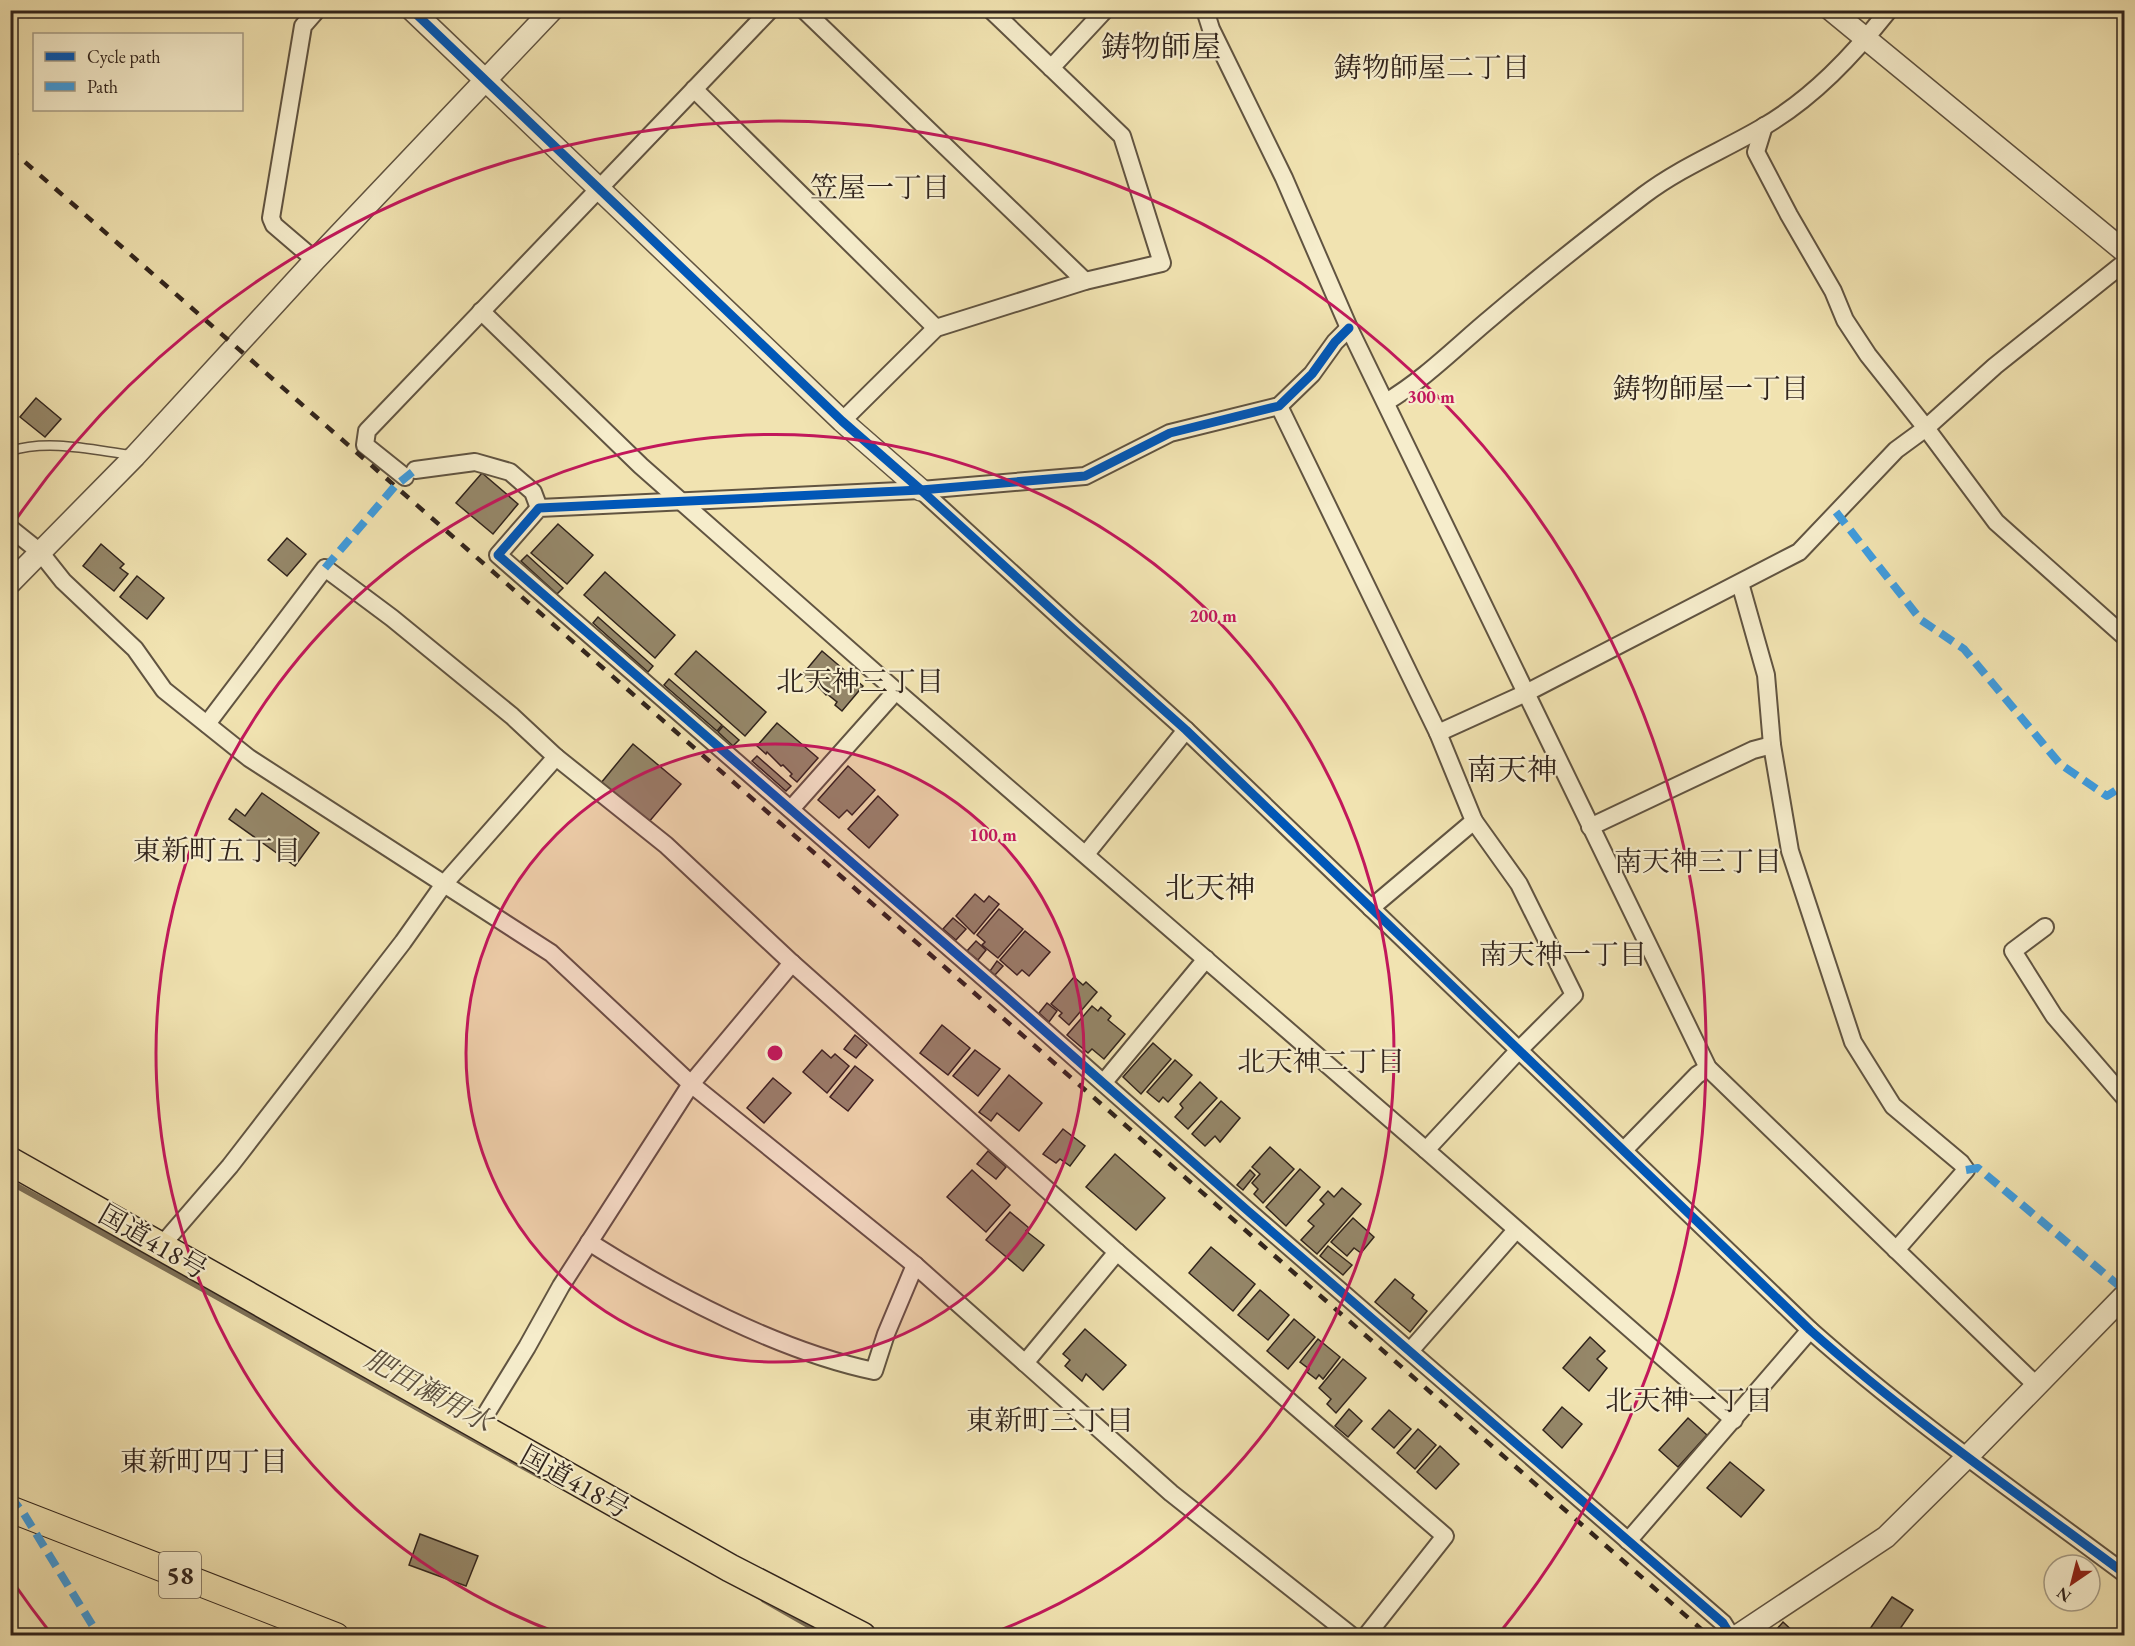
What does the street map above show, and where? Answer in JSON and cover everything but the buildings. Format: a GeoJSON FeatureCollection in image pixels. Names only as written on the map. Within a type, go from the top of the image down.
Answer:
{"type":"FeatureCollection","features":[{"type":"Feature","properties":{"kind":"highway","name":"国道418号"},"geometry":{"type":"LineString","coordinates":[[10,1161],[730,1569],[862,1635]]}},
{"type":"Feature","properties":{"kind":"main road","name":"58"},"geometry":{"type":"LineString","coordinates":[[10,1509],[336,1635]]}},
{"type":"Feature","properties":{"kind":"street"},"geometry":{"type":"LineString","coordinates":[[315,260],[274,225],[271,218],[303,26],[317,10]]}},
{"type":"Feature","properties":{"kind":"street"},"geometry":{"type":"LineString","coordinates":[[412,10],[842,421],[1186,730],[1810,1330],[1858,1372],[1967,1457],[2124,1573]]}},
{"type":"Feature","properties":{"kind":"street"},"geometry":{"type":"LineString","coordinates":[[10,582],[135,456],[315,260],[552,10]]}},
{"type":"Feature","properties":{"kind":"street"},"geometry":{"type":"LineString","coordinates":[[539,508],[533,492],[510,472],[475,462],[410,473],[365,445],[367,431],[770,10]]}},
{"type":"Feature","properties":{"kind":"street"},"geometry":{"type":"LineString","coordinates":[[804,10],[1085,281]]}},
{"type":"Feature","properties":{"kind":"street"},"geometry":{"type":"LineString","coordinates":[[842,421],[936,328],[1085,281],[1162,263],[1122,136],[991,10]]}},
{"type":"Feature","properties":{"kind":"street"},"geometry":{"type":"LineString","coordinates":[[1051,68],[1105,10]]}},
{"type":"Feature","properties":{"kind":"street"},"geometry":{"type":"LineString","coordinates":[[1205,10],[1211,29],[1284,178],[1350,328],[1708,1068],[2036,1385]]}},
{"type":"Feature","properties":{"kind":"street"},"geometry":{"type":"LineString","coordinates":[[1831,10],[2124,251]]}},
{"type":"Feature","properties":{"kind":"street"},"geometry":{"type":"LineString","coordinates":[[1386,402],[1409,388],[1494,315],[1647,193],[1693,164],[1764,126],[1807,96],[1866,39],[1889,10]]}},
{"type":"Feature","properties":{"kind":"street"},"geometry":{"type":"LineString","coordinates":[[694,89],[936,328]]}},
{"type":"Feature","properties":{"kind":"street"},"geometry":{"type":"LineString","coordinates":[[1764,126],[1756,152],[1833,291],[1845,320],[1868,355],[1926,428],[1995,522],[2124,636]]}},
{"type":"Feature","properties":{"kind":"street"},"geometry":{"type":"LineString","coordinates":[[1438,733],[1526,693],[1799,552],[1896,450],[1926,428],[1995,366],[2124,262]]}},
{"type":"Feature","properties":{"kind":"street"},"geometry":{"type":"LineString","coordinates":[[482,311],[641,466],[896,691],[1734,1420]]}},
{"type":"Feature","properties":{"kind":"street"},"geometry":{"type":"LineString","coordinates":[[1350,328],[1335,342],[1312,375],[1280,406],[1170,433],[1085,476],[921,490],[539,508],[498,555],[1723,1623],[1731,1635]]}},
{"type":"Feature","properties":{"kind":"street"},"geometry":{"type":"LineString","coordinates":[[1280,406],[1438,733],[1474,821],[1520,884],[1574,995],[1518,1051],[1426,1150]]}},
{"type":"Feature","properties":{"kind":"street"},"geometry":{"type":"LineString","coordinates":[[10,528],[40,552],[63,580],[135,649],[164,690],[249,758],[550,953],[691,1084],[915,1265],[1172,1493],[1352,1635]]}},
{"type":"Feature","properties":{"kind":"street"},"geometry":{"type":"LineString","coordinates":[[207,724],[326,568],[420,640],[512,716],[556,757],[666,845],[792,963],[1117,1252],[1444,1536],[1366,1635]]}},
{"type":"Feature","properties":{"kind":"street"},"geometry":{"type":"LineString","coordinates":[[1740,583],[1766,675],[1772,745],[1790,851],[1853,1042],[1893,1106],[1966,1170],[1896,1250]]}},
{"type":"Feature","properties":{"kind":"street"},"geometry":{"type":"LineString","coordinates":[[791,809],[896,691]]}},
{"type":"Feature","properties":{"kind":"street"},"geometry":{"type":"LineString","coordinates":[[1086,854],[1186,730]]}},
{"type":"Feature","properties":{"kind":"street"},"geometry":{"type":"LineString","coordinates":[[1590,827],[1752,750],[1772,745]]}},
{"type":"Feature","properties":{"kind":"street"},"geometry":{"type":"LineString","coordinates":[[161,1246],[230,1166],[444,884],[556,757]]}},
{"type":"Feature","properties":{"kind":"street"},"geometry":{"type":"LineString","coordinates":[[1371,908],[1474,821]]}},
{"type":"Feature","properties":{"kind":"street"},"geometry":{"type":"LineString","coordinates":[[2045,927],[2013,951],[2054,1016],[2124,1097]]}},
{"type":"Feature","properties":{"kind":"street"},"geometry":{"type":"LineString","coordinates":[[1104,1082],[1206,959]]}},
{"type":"Feature","properties":{"kind":"street"},"geometry":{"type":"LineString","coordinates":[[478,1427],[561,1286],[691,1084],[792,963]]}},
{"type":"Feature","properties":{"kind":"street"},"geometry":{"type":"LineString","coordinates":[[1624,1150],[1697,1075],[1708,1068]]}},
{"type":"Feature","properties":{"kind":"street"},"geometry":{"type":"LineString","coordinates":[[1410,1351],[1516,1230]]}},
{"type":"Feature","properties":{"kind":"street"},"geometry":{"type":"LineString","coordinates":[[589,1242],[624,1264],[732,1321],[791,1345],[874,1371],[886,1334],[915,1265]]}},
{"type":"Feature","properties":{"kind":"street"},"geometry":{"type":"LineString","coordinates":[[1025,1362],[1117,1252]]}},
{"type":"Feature","properties":{"kind":"street"},"geometry":{"type":"LineString","coordinates":[[1737,1635],[1886,1537],[2124,1296]]}},
{"type":"Feature","properties":{"kind":"street"},"geometry":{"type":"LineString","coordinates":[[1628,1541],[1810,1330]]}},
{"type":"Feature","properties":{"kind":"lane"},"geometry":{"type":"LineString","coordinates":[[10,451],[23,447],[72,446],[135,456]]}},
{"type":"Feature","properties":{"kind":"waterway","name":"肥田瀬用水"},"geometry":{"type":"LineString","coordinates":[[10,1182],[540,1476]]}},
{"type":"Feature","properties":{"kind":"waterway","name":"肥田瀬用水"},"geometry":{"type":"LineString","coordinates":[[764,1600],[827,1636]]}},
{"type":"Feature","properties":{"kind":"railway"},"geometry":{"type":"LineString","coordinates":[[10,149],[1709,1636]]}},
{"type":"Feature","properties":{"kind":"marked path"},"geometry":{"type":"LineString","coordinates":[[325,568],[395,486],[415,470]]}},
{"type":"Feature","properties":{"kind":"marked path"},"geometry":{"type":"LineString","coordinates":[[1836,512],[1921,620],[1964,649],[2060,764],[2107,796],[2124,785]]}},
{"type":"Feature","properties":{"kind":"marked path"},"geometry":{"type":"LineString","coordinates":[[1966,1170],[1978,1168],[2124,1290]]}},
{"type":"Feature","properties":{"kind":"marked path"},"geometry":{"type":"LineString","coordinates":[[10,1496],[24,1514],[99,1636]]}},
{"type":"Feature","properties":{"kind":"cycle path"},"geometry":{"type":"LineString","coordinates":[[412,10],[842,421],[1186,730],[1810,1330],[1925,1425],[2124,1573]]}},
{"type":"Feature","properties":{"kind":"cycle path"},"geometry":{"type":"LineString","coordinates":[[1349,328],[1335,342],[1312,374],[1279,406],[1170,433],[1085,476],[921,490],[539,508],[498,555],[1723,1623],[1731,1636]]}},
{"type":"Feature","properties":{"kind":"district","name":"鋳物師屋"},"geometry":{"type":"Point","coordinates":[1161,47]}},
{"type":"Feature","properties":{"kind":"district","name":"鋳物師屋二丁目"},"geometry":{"type":"Point","coordinates":[1432,67]}},
{"type":"Feature","properties":{"kind":"district","name":"笠屋一丁目"},"geometry":{"type":"Point","coordinates":[880,187]}},
{"type":"Feature","properties":{"kind":"district","name":"鋳物師屋一丁目"},"geometry":{"type":"Point","coordinates":[1711,388]}},
{"type":"Feature","properties":{"kind":"district","name":"北天神三丁目"},"geometry":{"type":"Point","coordinates":[860,681]}},
{"type":"Feature","properties":{"kind":"district","name":"南天神"},"geometry":{"type":"Point","coordinates":[1512,770]}},
{"type":"Feature","properties":{"kind":"district","name":"東新町五丁目"},"geometry":{"type":"Point","coordinates":[217,850]}},
{"type":"Feature","properties":{"kind":"district","name":"南天神三丁目"},"geometry":{"type":"Point","coordinates":[1698,861]}},
{"type":"Feature","properties":{"kind":"district","name":"北天神"},"geometry":{"type":"Point","coordinates":[1210,888]}},
{"type":"Feature","properties":{"kind":"district","name":"南天神一丁目"},"geometry":{"type":"Point","coordinates":[1563,954]}},
{"type":"Feature","properties":{"kind":"district","name":"北天神二丁目"},"geometry":{"type":"Point","coordinates":[1321,1061]}},
{"type":"Feature","properties":{"kind":"district","name":"北天神一丁目"},"geometry":{"type":"Point","coordinates":[1689,1400]}},
{"type":"Feature","properties":{"kind":"district","name":"東新町三丁目"},"geometry":{"type":"Point","coordinates":[1050,1420]}},
{"type":"Feature","properties":{"kind":"district","name":"東新町四丁目"},"geometry":{"type":"Point","coordinates":[204,1461]}}]}
